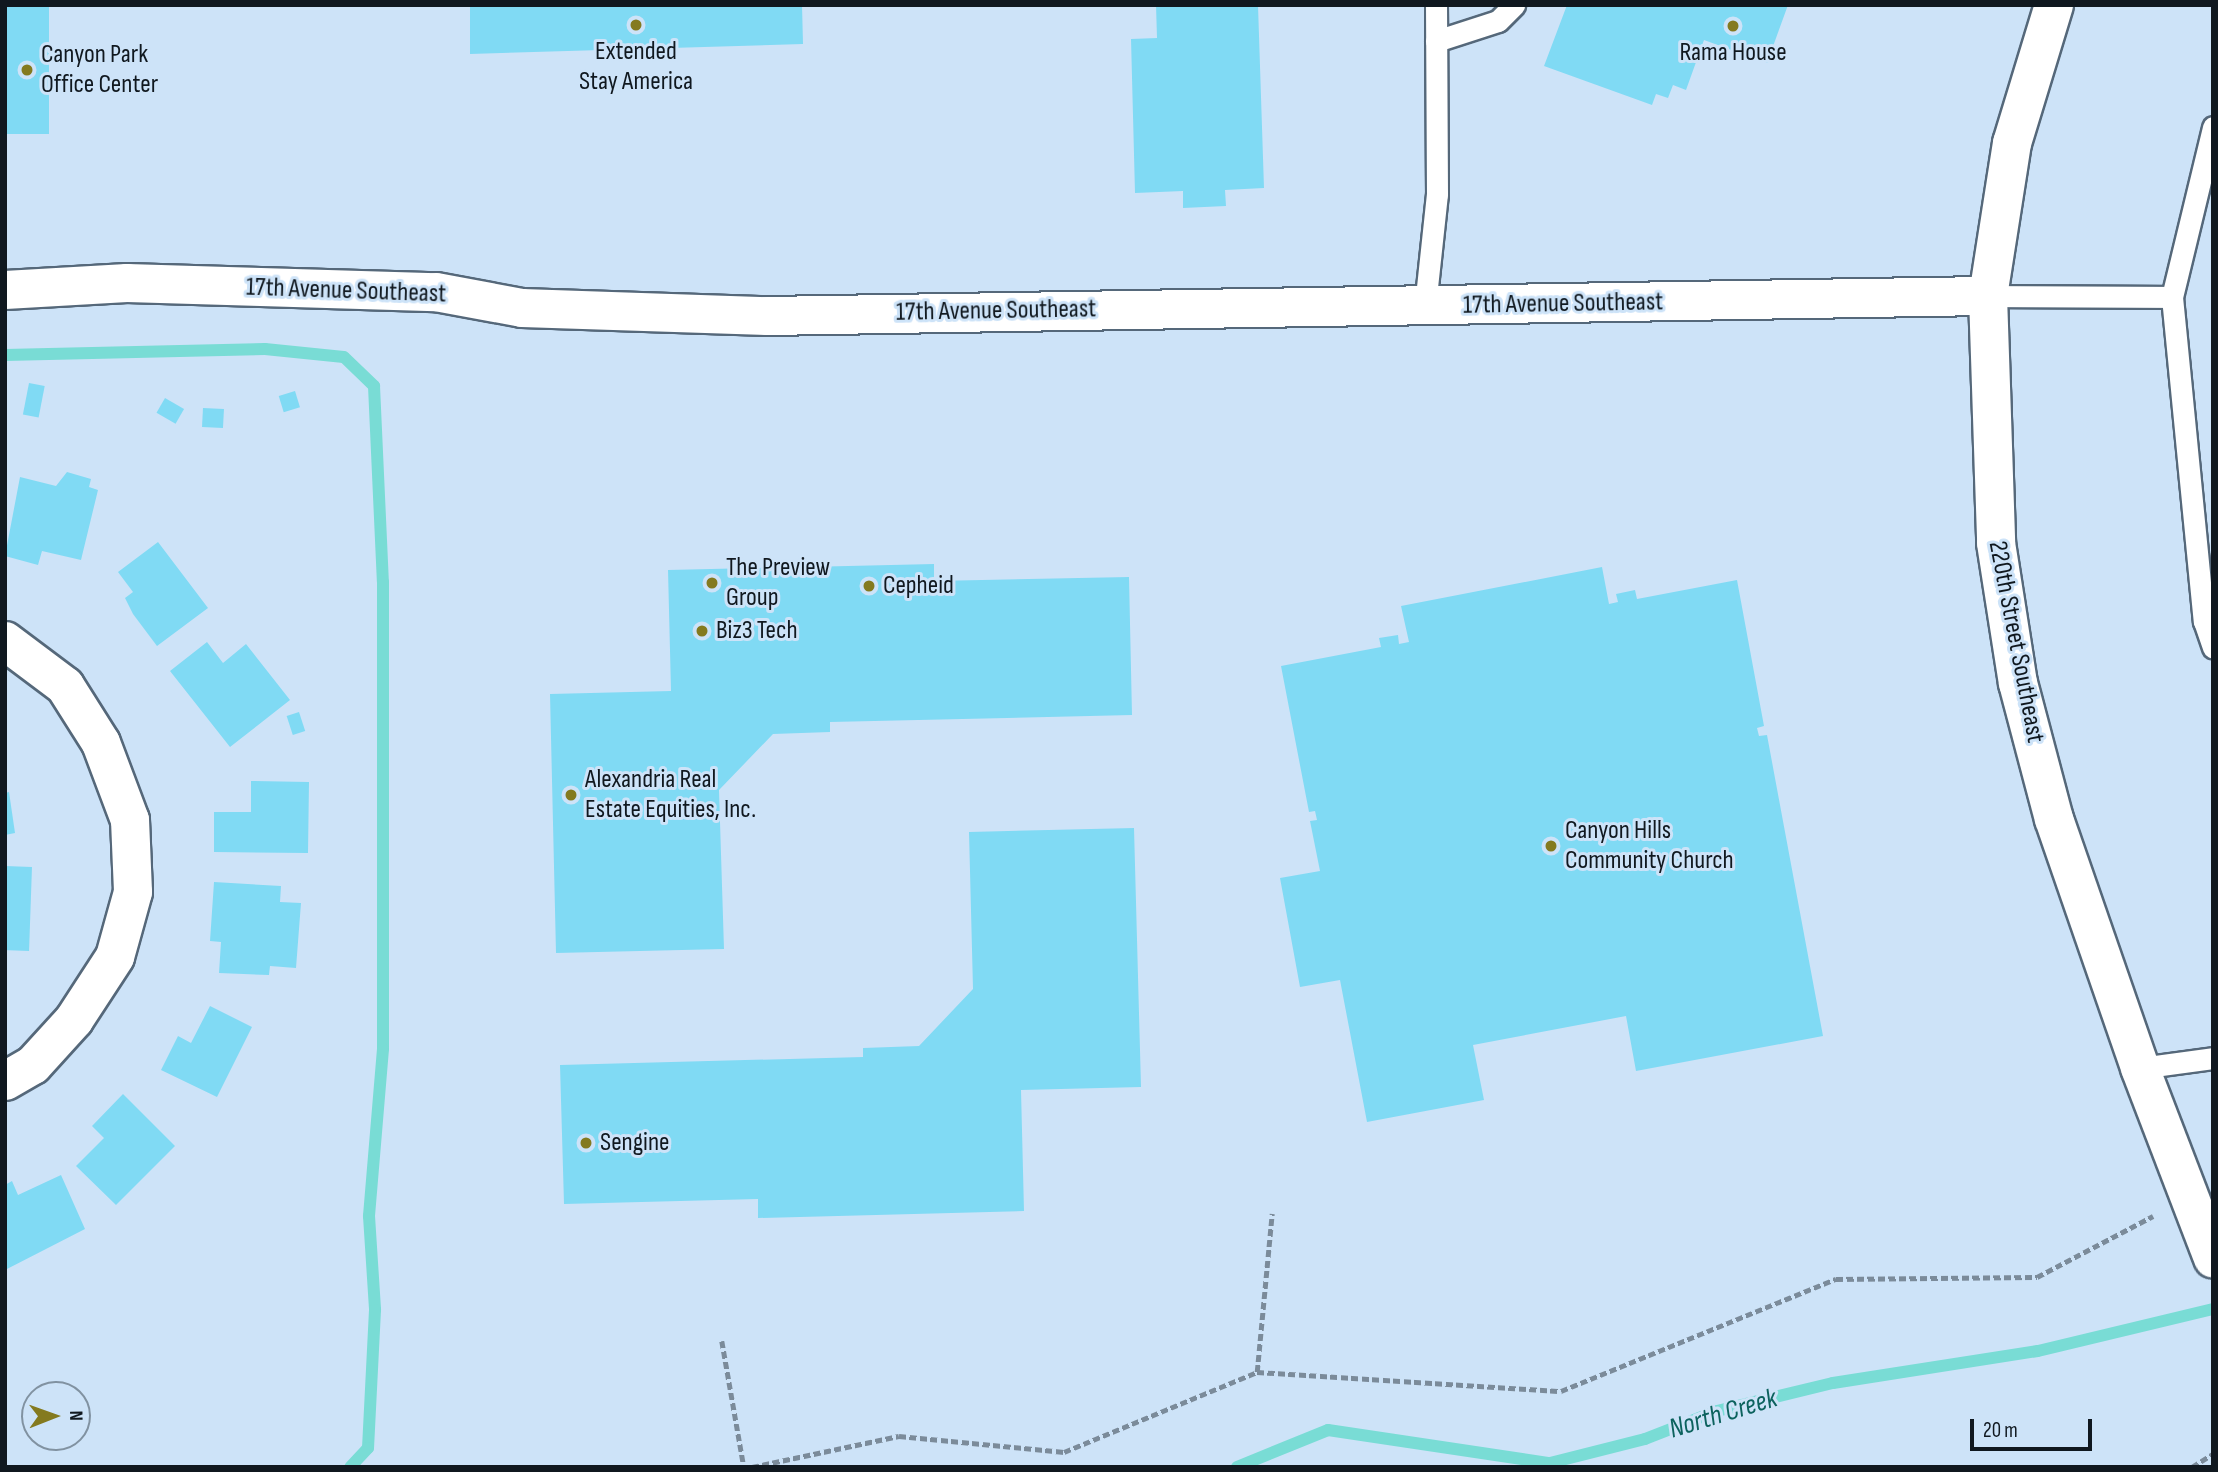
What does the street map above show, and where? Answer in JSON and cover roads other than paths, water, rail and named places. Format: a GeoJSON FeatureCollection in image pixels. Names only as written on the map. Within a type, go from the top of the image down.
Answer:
{"type":"FeatureCollection","features":[{"type":"Feature","properties":{"kind":"street","name":"220th Street Southeast"},"geometry":{"type":"LineString","coordinates":[[2054,5],[2012,143],[1988,296],[1996,543],[2018,683],[2054,819],[2140,1068],[2213,1258]]}},
{"type":"Feature","properties":{"kind":"street","name":"17th Avenue Southeast"},"geometry":{"type":"LineString","coordinates":[[5,290],[127,283],[436,292],[522,308],[767,316],[1988,296]]}},
{"type":"Feature","properties":{"kind":"street"},"geometry":{"type":"LineString","coordinates":[[5,641],[65,686],[102,743],[130,820],[133,892],[115,957],[74,1020],[33,1065],[5,1081]]}},
{"type":"Feature","properties":{"kind":"lane"},"geometry":{"type":"LineString","coordinates":[[1425,306],[1437,194],[1436,5]]}},
{"type":"Feature","properties":{"kind":"lane"},"geometry":{"type":"LineString","coordinates":[[1436,41],[1498,20],[1514,5]]}},
{"type":"Feature","properties":{"kind":"lane"},"geometry":{"type":"LineString","coordinates":[[2213,127],[2172,297],[2204,621],[2213,647]]}},
{"type":"Feature","properties":{"kind":"lane"},"geometry":{"type":"LineString","coordinates":[[1988,296],[2172,297]]}},
{"type":"Feature","properties":{"kind":"lane"},"geometry":{"type":"LineString","coordinates":[[2140,1068],[2213,1058]]}},
{"type":"Feature","properties":{"kind":"waterway"},"geometry":{"type":"LineString","coordinates":[[5,355],[265,349],[344,357],[374,386],[383,582],[383,1049],[369,1216],[375,1310],[368,1448],[350,1467]]}},
{"type":"Feature","properties":{"kind":"waterway","name":"North Creek"},"geometry":{"type":"LineString","coordinates":[[1237,1467],[1328,1430],[1550,1463],[1645,1439],[1717,1411],[1833,1383],[2038,1351],[2213,1309]]}},
{"type":"Feature","properties":{"kind":"place","name":"Extended Stay America"},"geometry":{"type":"Point","coordinates":[636,25]}},
{"type":"Feature","properties":{"kind":"place","name":"Rama House"},"geometry":{"type":"Point","coordinates":[1733,26]}},
{"type":"Feature","properties":{"kind":"place","name":"Canyon Park Office Center"},"geometry":{"type":"Point","coordinates":[27,70]}},
{"type":"Feature","properties":{"kind":"place","name":"The Preview Group"},"geometry":{"type":"Point","coordinates":[712,583]}},
{"type":"Feature","properties":{"kind":"place","name":"Cepheid"},"geometry":{"type":"Point","coordinates":[869,586]}},
{"type":"Feature","properties":{"kind":"place","name":"Biz3 Tech"},"geometry":{"type":"Point","coordinates":[702,631]}},
{"type":"Feature","properties":{"kind":"place","name":"Alexandria Real Estate Equities, Inc."},"geometry":{"type":"Point","coordinates":[571,795]}},
{"type":"Feature","properties":{"kind":"place","name":"Canyon Hills Community Church"},"geometry":{"type":"Point","coordinates":[1551,846]}},
{"type":"Feature","properties":{"kind":"place","name":"Sengine"},"geometry":{"type":"Point","coordinates":[586,1143]}}]}
